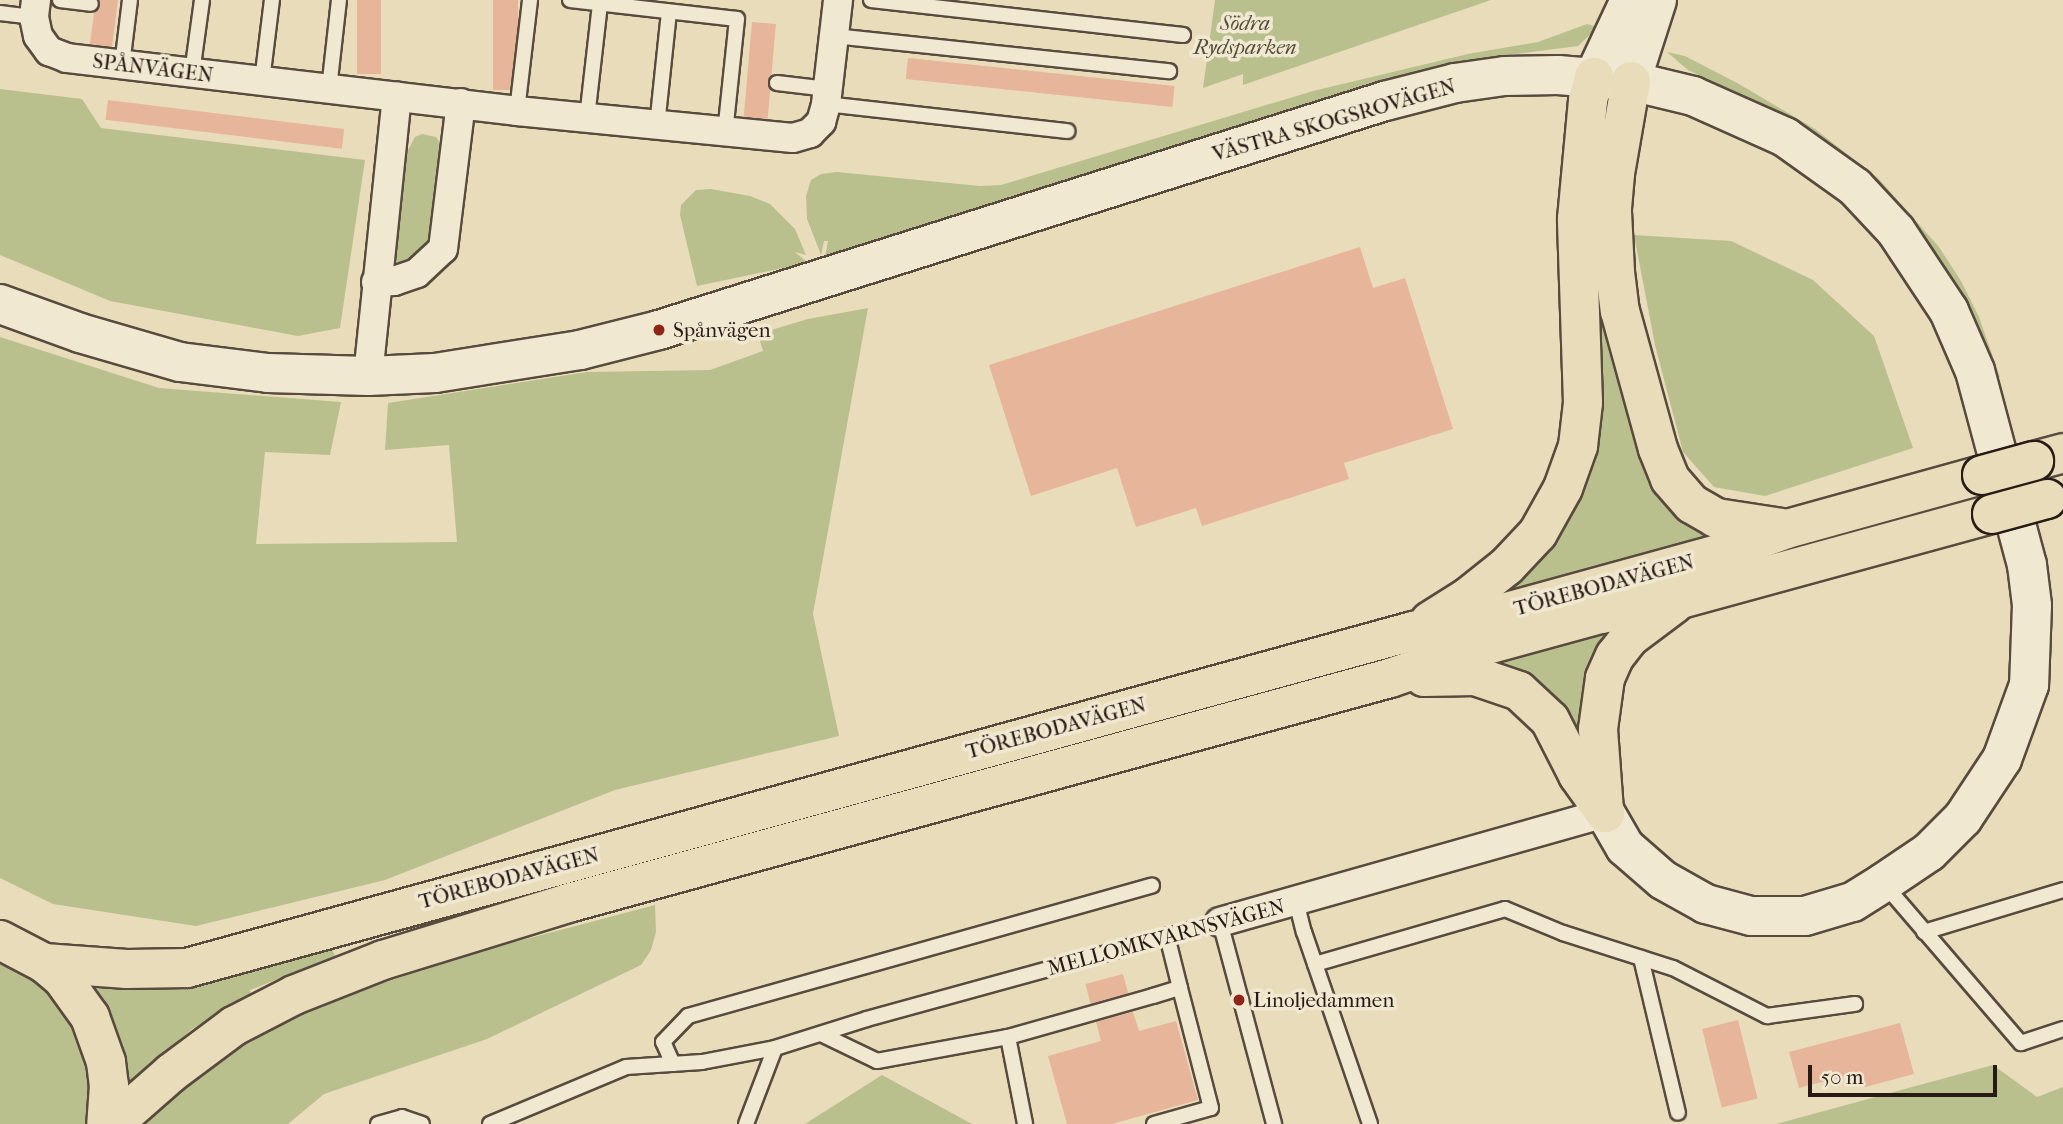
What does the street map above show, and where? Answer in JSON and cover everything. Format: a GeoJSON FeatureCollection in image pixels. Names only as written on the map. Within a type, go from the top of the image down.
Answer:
{"type":"FeatureCollection","features":[{"type":"Feature","properties":{"kind":"highway"},"geometry":{"type":"LineString","coordinates":[[1612,79],[1615,272],[1620,311],[1658,449],[1670,479],[1692,504],[1716,518],[1787,529]]}},
{"type":"Feature","properties":{"kind":"highway"},"geometry":{"type":"LineString","coordinates":[[1413,631],[1468,597],[1507,566],[1538,533],[1563,488],[1578,446],[1583,403],[1577,219],[1588,100],[1612,79]]}},
{"type":"Feature","properties":{"kind":"highway","name":"TÖREBODAVÄGEN"},"geometry":{"type":"LineString","coordinates":[[44,963],[102,968],[187,968],[1413,631],[1488,617],[1718,554],[1787,529],[2048,457]]}},
{"type":"Feature","properties":{"kind":"highway","name":"TÖREBODAVÄGEN"},"geometry":{"type":"LineString","coordinates":[[113,1124],[171,1073],[234,1026],[294,995],[383,960],[582,899],[1390,678],[1480,647],[1601,614],[1681,599],[2055,497]]}},
{"type":"Feature","properties":{"kind":"highway"},"geometry":{"type":"LineString","coordinates":[[1605,813],[1598,729],[1605,678],[1615,656],[1630,637],[1681,599]]}},
{"type":"Feature","properties":{"kind":"highway"},"geometry":{"type":"LineString","coordinates":[[1390,678],[1475,676],[1520,691],[1550,720],[1577,775],[1605,813]]}},
{"type":"Feature","properties":{"kind":"highway"},"geometry":{"type":"LineString","coordinates":[[0,940],[44,963],[77,997],[99,1039],[108,1085],[106,1124]]}},
{"type":"Feature","properties":{"kind":"street","name":"SPÅNVÄGEN"},"geometry":{"type":"LineString","coordinates":[[35,8],[38,36],[49,51],[67,58],[517,111],[793,138],[810,133],[821,122],[827,97],[838,0]]}},
{"type":"Feature","properties":{"kind":"street"},"geometry":{"type":"LineString","coordinates":[[1612,79],[1630,0]]}},
{"type":"Feature","properties":{"kind":"street"},"geometry":{"type":"LineString","coordinates":[[1612,79],[1657,0]]}},
{"type":"Feature","properties":{"kind":"street","name":"VÄSTRA SKOGSROVÄGEN"},"geometry":{"type":"LineString","coordinates":[[0,304],[80,333],[180,362],[268,373],[368,376],[435,373],[501,365],[580,350],[659,330],[1385,101],[1455,83],[1530,75],[1612,79],[1693,96],[1774,131],[1820,160],[1855,187],[1896,231],[1949,310],[1975,370],[2027,565],[2032,605],[2029,685],[2002,759],[1963,818],[1929,852],[1852,902],[1805,916],[1751,916],[1706,904],[1662,880],[1625,847],[1605,813]]}},
{"type":"Feature","properties":{"kind":"street"},"geometry":{"type":"LineString","coordinates":[[368,376],[397,97]]}},
{"type":"Feature","properties":{"kind":"street"},"geometry":{"type":"LineString","coordinates":[[376,282],[394,281],[417,273],[443,249],[461,103]]}},
{"type":"Feature","properties":{"kind":"street","name":"MELLOMKVARNSVÄGEN"},"geometry":{"type":"LineString","coordinates":[[1220,922],[1605,813]]}},
{"type":"Feature","properties":{"kind":"lane"},"geometry":{"type":"LineString","coordinates":[[61,0],[91,4]]}},
{"type":"Feature","properties":{"kind":"lane"},"geometry":{"type":"LineString","coordinates":[[122,65],[130,0]]}},
{"type":"Feature","properties":{"kind":"lane"},"geometry":{"type":"LineString","coordinates":[[192,73],[202,0]]}},
{"type":"Feature","properties":{"kind":"lane"},"geometry":{"type":"LineString","coordinates":[[262,81],[272,0]]}},
{"type":"Feature","properties":{"kind":"lane"},"geometry":{"type":"LineString","coordinates":[[329,89],[339,0]]}},
{"type":"Feature","properties":{"kind":"lane"},"geometry":{"type":"LineString","coordinates":[[517,111],[530,0]]}},
{"type":"Feature","properties":{"kind":"lane"},"geometry":{"type":"LineString","coordinates":[[570,0],[737,19],[725,133]]}},
{"type":"Feature","properties":{"kind":"lane"},"geometry":{"type":"LineString","coordinates":[[871,0],[1182,35]]}},
{"type":"Feature","properties":{"kind":"lane"},"geometry":{"type":"LineString","coordinates":[[587,118],[600,4]]}},
{"type":"Feature","properties":{"kind":"lane"},"geometry":{"type":"LineString","coordinates":[[0,13],[35,8]]}},
{"type":"Feature","properties":{"kind":"lane"},"geometry":{"type":"LineString","coordinates":[[657,126],[669,12]]}},
{"type":"Feature","properties":{"kind":"lane"},"geometry":{"type":"LineString","coordinates":[[834,37],[1169,71]]}},
{"type":"Feature","properties":{"kind":"lane"},"geometry":{"type":"LineString","coordinates":[[777,83],[827,97],[1067,131]]}},
{"type":"Feature","properties":{"kind":"lane"},"geometry":{"type":"LineString","coordinates":[[1884,883],[2021,1043],[2063,1029]]}},
{"type":"Feature","properties":{"kind":"lane"},"geometry":{"type":"LineString","coordinates":[[673,1064],[663,1042],[688,1016],[1152,886]]}},
{"type":"Feature","properties":{"kind":"lane"},"geometry":{"type":"LineString","coordinates":[[1924,932],[2063,890]]}},
{"type":"Feature","properties":{"kind":"lane"},"geometry":{"type":"LineString","coordinates":[[1296,901],[1370,1124]]}},
{"type":"Feature","properties":{"kind":"lane"},"geometry":{"type":"LineString","coordinates":[[1315,964],[1505,909],[1563,933],[1673,968],[1767,1016],[1855,1004]]}},
{"type":"Feature","properties":{"kind":"lane"},"geometry":{"type":"LineString","coordinates":[[1220,922],[1274,1124]]}},
{"type":"Feature","properties":{"kind":"lane","name":"MELLOMKVARNSVÄGEN"},"geometry":{"type":"LineString","coordinates":[[497,1123],[626,1067],[673,1064],[775,1048],[1220,922]]}},
{"type":"Feature","properties":{"kind":"lane"},"geometry":{"type":"LineString","coordinates":[[1154,1124],[1211,1108],[1167,936]]}},
{"type":"Feature","properties":{"kind":"lane"},"geometry":{"type":"LineString","coordinates":[[1642,958],[1678,1113]]}},
{"type":"Feature","properties":{"kind":"lane"},"geometry":{"type":"LineString","coordinates":[[821,1034],[877,1060],[1008,1037],[1180,988]]}},
{"type":"Feature","properties":{"kind":"lane"},"geometry":{"type":"LineString","coordinates":[[1008,1037],[1025,1124]]}},
{"type":"Feature","properties":{"kind":"lane"},"geometry":{"type":"LineString","coordinates":[[746,1124],[775,1048]]}},
{"type":"Feature","properties":{"kind":"lane"},"geometry":{"type":"LineString","coordinates":[[378,1124],[402,1117],[422,1124]]}},
{"type":"Feature","properties":{"kind":"green space","name":"Södra Rydsparken"},"geometry":{"type":"Polygon","coordinates":[[[1215,0],[1491,0],[1243,85],[1243,74],[1203,88],[1215,0]]]}},
{"type":"Feature","properties":{"kind":"green space"},"geometry":{"type":"Polygon","coordinates":[[[1587,24],[1598,27],[1578,46],[1463,61],[1410,74],[825,257],[828,241],[824,241],[821,255],[807,219],[806,196],[811,180],[821,174],[837,172],[980,186],[1001,185],[1313,91],[1468,54],[1538,42],[1587,24]]]}},
{"type":"Feature","properties":{"kind":"green space"},"geometry":{"type":"Polygon","coordinates":[[[1667,52],[1685,56],[1739,84],[1815,129],[1878,178],[1939,247],[1961,281],[1979,317],[2000,377],[1995,378],[1816,137],[1776,111],[1688,70],[1667,52]]]}},
{"type":"Feature","properties":{"kind":"green space"},"geometry":{"type":"Polygon","coordinates":[[[0,89],[82,99],[101,128],[365,160],[340,328],[298,336],[110,301],[0,255],[0,89]]]}},
{"type":"Feature","properties":{"kind":"green space"},"geometry":{"type":"Polygon","coordinates":[[[422,134],[436,137],[445,149],[433,244],[425,258],[393,270],[407,152],[415,137],[422,134]]]}},
{"type":"Feature","properties":{"kind":"green space"},"geometry":{"type":"Polygon","coordinates":[[[711,189],[750,196],[770,204],[795,229],[806,255],[795,252],[808,263],[697,286],[680,215],[681,205],[696,190],[711,189]]]}},
{"type":"Feature","properties":{"kind":"green space"},"geometry":{"type":"Polygon","coordinates":[[[1634,235],[1731,241],[1813,280],[1874,336],[1913,448],[1765,496],[1714,487],[1683,452],[1655,345],[1634,235]]]}},
{"type":"Feature","properties":{"kind":"green space"},"geometry":{"type":"Polygon","coordinates":[[[1588,257],[1629,390],[1722,535],[1505,595],[1502,590],[1554,528],[1588,257]]]}},
{"type":"Feature","properties":{"kind":"green space"},"geometry":{"type":"Polygon","coordinates":[[[868,308],[813,614],[839,736],[615,790],[385,880],[196,926],[53,904],[0,878],[0,337],[159,388],[341,402],[330,455],[265,452],[256,544],[457,542],[449,445],[385,450],[388,403],[587,372],[710,370],[763,351],[758,334],[808,319],[868,308]]]}},
{"type":"Feature","properties":{"kind":"green space"},"geometry":{"type":"Polygon","coordinates":[[[1602,629],[1609,638],[1588,761],[1484,660],[1602,629]]]}},
{"type":"Feature","properties":{"kind":"green space"},"geometry":{"type":"Polygon","coordinates":[[[655,905],[656,932],[651,950],[641,965],[487,1039],[324,1094],[288,1124],[146,1124],[213,1058],[280,1024],[371,987],[480,951],[655,905]]]}},
{"type":"Feature","properties":{"kind":"green space"},"geometry":{"type":"Polygon","coordinates":[[[331,946],[335,956],[250,990],[251,994],[192,1029],[156,1060],[127,1093],[86,979],[331,946]]]}},
{"type":"Feature","properties":{"kind":"green space"},"geometry":{"type":"Polygon","coordinates":[[[0,952],[56,991],[90,1056],[91,1124],[0,1124],[0,952]]]}},
{"type":"Feature","properties":{"kind":"green space"},"geometry":{"type":"Polygon","coordinates":[[[1993,1065],[2037,1097],[2063,1087],[2063,1124],[1776,1124],[1993,1065]]]}},
{"type":"Feature","properties":{"kind":"green space"},"geometry":{"type":"Polygon","coordinates":[[[882,1075],[972,1124],[805,1124],[882,1075]]]}},
{"type":"Feature","properties":{"kind":"building"},"geometry":{"type":"Polygon","coordinates":[[[100,0],[118,0],[112,47],[90,44],[94,13],[99,9],[100,0]]]}},
{"type":"Feature","properties":{"kind":"building"},"geometry":{"type":"Polygon","coordinates":[[[357,0],[381,0],[381,74],[357,74],[357,0]]]}},
{"type":"Feature","properties":{"kind":"building"},"geometry":{"type":"Polygon","coordinates":[[[493,0],[518,0],[518,90],[493,90],[493,0]]]}},
{"type":"Feature","properties":{"kind":"building"},"geometry":{"type":"Polygon","coordinates":[[[752,22],[776,24],[768,119],[744,117],[752,22]]]}},
{"type":"Feature","properties":{"kind":"building"},"geometry":{"type":"Polygon","coordinates":[[[908,58],[1175,86],[1172,107],[906,79],[908,58]]]}},
{"type":"Feature","properties":{"kind":"building"},"geometry":{"type":"Polygon","coordinates":[[[108,100],[344,129],[342,149],[106,120],[108,100]]]}},
{"type":"Feature","properties":{"kind":"building"},"geometry":{"type":"Polygon","coordinates":[[[1360,247],[1373,288],[1405,278],[1453,429],[1344,463],[1349,479],[1202,526],[1196,508],[1136,527],[1117,468],[1031,496],[989,365],[1360,247]]]}},
{"type":"Feature","properties":{"kind":"building"},"geometry":{"type":"Polygon","coordinates":[[[1123,974],[1128,993],[1091,1003],[1085,984],[1123,974]]]}},
{"type":"Feature","properties":{"kind":"building"},"geometry":{"type":"Polygon","coordinates":[[[1133,1012],[1139,1031],[1176,1021],[1198,1100],[1112,1124],[1067,1124],[1048,1056],[1101,1041],[1096,1022],[1133,1012]]]}},
{"type":"Feature","properties":{"kind":"building"},"geometry":{"type":"Polygon","coordinates":[[[1738,1020],[1758,1099],[1722,1108],[1702,1029],[1738,1020]]]}},
{"type":"Feature","properties":{"kind":"building"},"geometry":{"type":"Polygon","coordinates":[[[1900,1023],[1914,1074],[1865,1087],[1861,1072],[1799,1088],[1789,1052],[1900,1023]]]}},
{"type":"Feature","properties":{"kind":"place","name":"Spånvägen"},"geometry":{"type":"Point","coordinates":[659,330]}},
{"type":"Feature","properties":{"kind":"place","name":"Linoljedammen"},"geometry":{"type":"Point","coordinates":[1239,1000]}}]}
